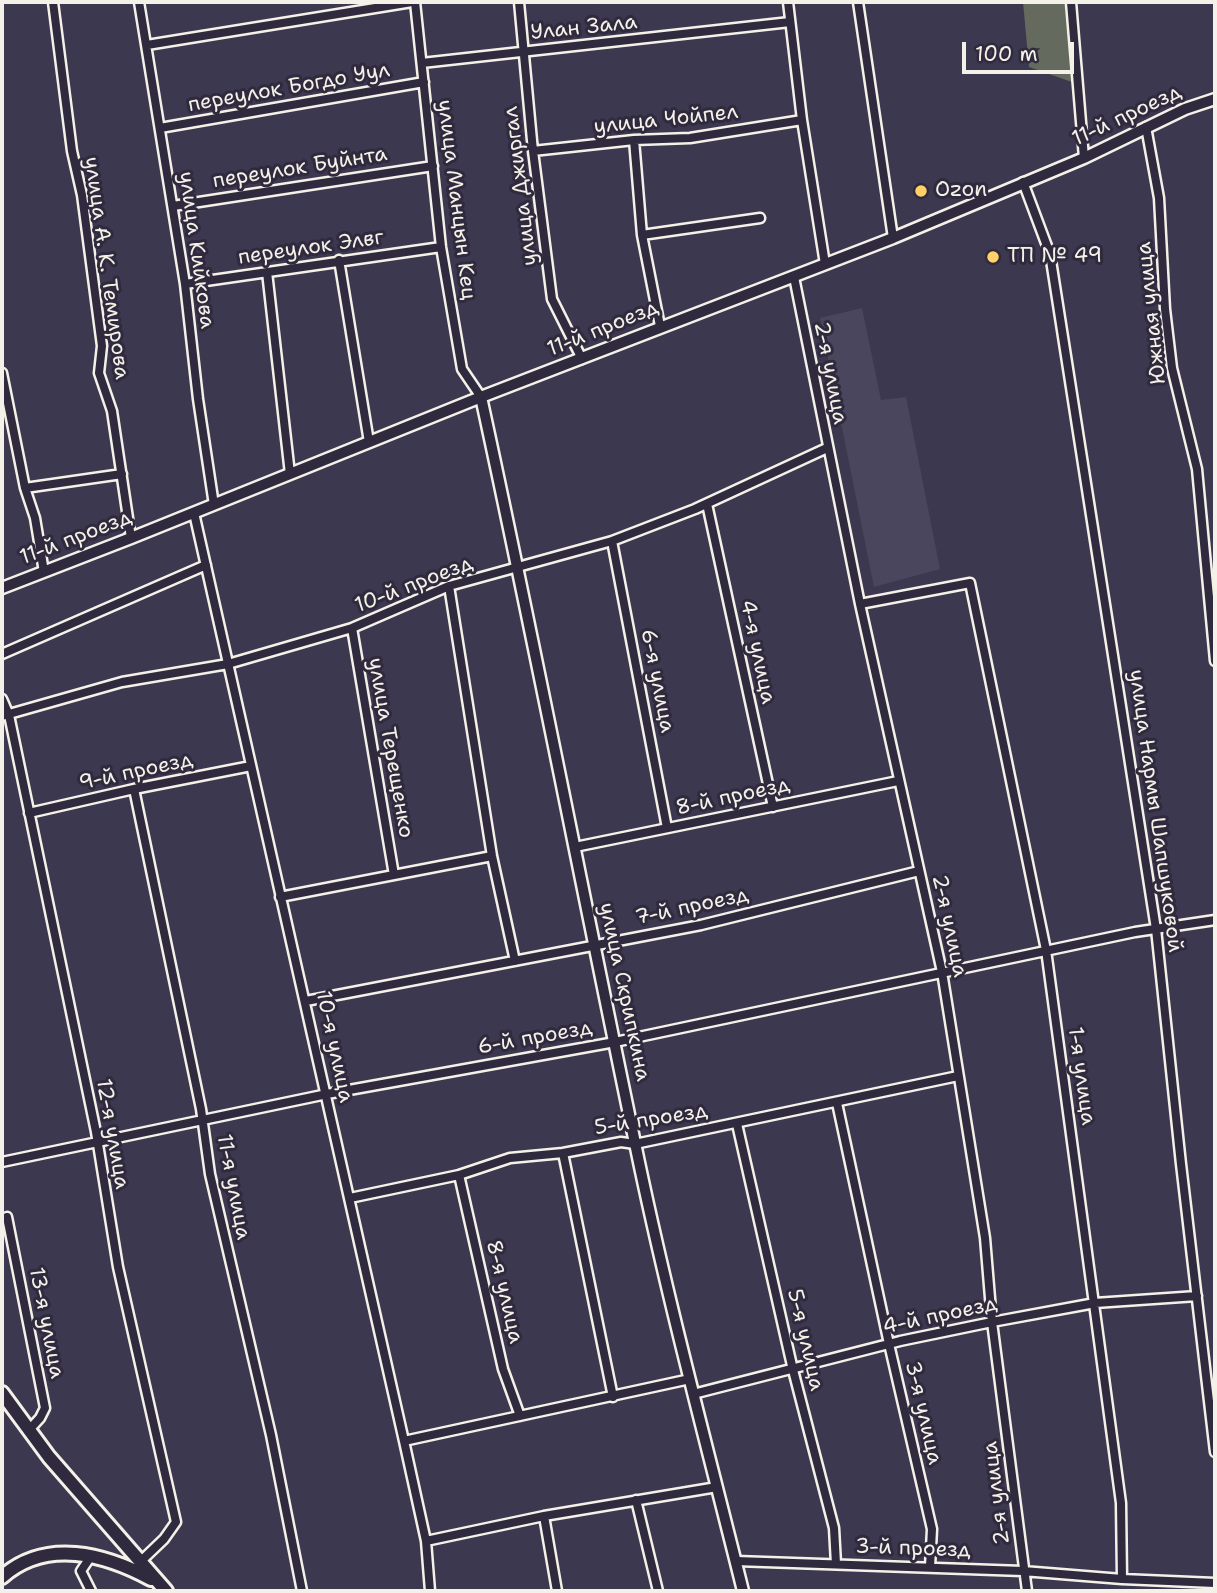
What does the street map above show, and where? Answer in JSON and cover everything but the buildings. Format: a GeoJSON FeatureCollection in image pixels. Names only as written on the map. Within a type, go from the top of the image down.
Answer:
{"type":"FeatureCollection","features":[{"type":"Feature","properties":{"kind":"main road"},"geometry":{"type":"LineString","coordinates":[[2,1392],[28,1431],[93,1510],[162,1587]]}},
{"type":"Feature","properties":{"kind":"main road"},"geometry":{"type":"LineString","coordinates":[[2,1577],[12,1568],[38,1557],[60,1552],[91,1556],[123,1566],[162,1587]]}},
{"type":"Feature","properties":{"kind":"street","name":"улица А. К. Темирова"},"geometry":{"type":"LineString","coordinates":[[53,2],[72,151],[82,195],[102,346],[99,373],[112,411],[131,538]]}},
{"type":"Feature","properties":{"kind":"street","name":"улица Кийкова"},"geometry":{"type":"LineString","coordinates":[[139,2],[185,284],[214,505]]}},
{"type":"Feature","properties":{"kind":"street"},"geometry":{"type":"LineString","coordinates":[[146,45],[413,2]]}},
{"type":"Feature","properties":{"kind":"street","name":"улица Манцын Кец"},"geometry":{"type":"LineString","coordinates":[[413,2],[442,247],[462,369],[481,397]]}},
{"type":"Feature","properties":{"kind":"street","name":"улица Джиргал"},"geometry":{"type":"LineString","coordinates":[[519,2],[533,151],[552,299],[582,359]]}},
{"type":"Feature","properties":{"kind":"street"},"geometry":{"type":"LineString","coordinates":[[788,2],[802,120],[825,264]]}},
{"type":"Feature","properties":{"kind":"street"},"geometry":{"type":"LineString","coordinates":[[858,2],[893,238]]}},
{"type":"Feature","properties":{"kind":"street"},"geometry":{"type":"LineString","coordinates":[[1071,2],[1084,158]]}},
{"type":"Feature","properties":{"kind":"street","name":"Улан Зала"},"geometry":{"type":"LineString","coordinates":[[422,63],[790,22]]}},
{"type":"Feature","properties":{"kind":"street","name":"переулок Богдо Уул"},"geometry":{"type":"LineString","coordinates":[[160,128],[424,82]]}},
{"type":"Feature","properties":{"kind":"street","name":"11-й проезд"},"geometry":{"type":"LineString","coordinates":[[2,588],[660,326],[893,238],[1084,158],[1185,109],[1215,99]]}},
{"type":"Feature","properties":{"kind":"street","name":"улица Чойпел"},"geometry":{"type":"LineString","coordinates":[[533,151],[634,140],[690,138],[802,120]]}},
{"type":"Feature","properties":{"kind":"street","name":"Южная улица"},"geometry":{"type":"LineString","coordinates":[[1146,127],[1159,198],[1165,309],[1172,368],[1197,469],[1215,661]]}},
{"type":"Feature","properties":{"kind":"street"},"geometry":{"type":"LineString","coordinates":[[634,140],[642,235],[660,326]]}},
{"type":"Feature","properties":{"kind":"street","name":"переулок Буйнта"},"geometry":{"type":"LineString","coordinates":[[173,206],[433,166]]}},
{"type":"Feature","properties":{"kind":"street","name":"улица Нармы Шапшуковой"},"geometry":{"type":"LineString","coordinates":[[1023,183],[1050,254],[1156,929],[1215,1452]]}},
{"type":"Feature","properties":{"kind":"street"},"geometry":{"type":"LineString","coordinates":[[642,235],[760,218]]}},
{"type":"Feature","properties":{"kind":"street","name":"переулок Элвг"},"geometry":{"type":"LineString","coordinates":[[185,284],[442,247]]}},
{"type":"Feature","properties":{"kind":"street"},"geometry":{"type":"LineString","coordinates":[[339,260],[369,442]]}},
{"type":"Feature","properties":{"kind":"street"},"geometry":{"type":"LineString","coordinates":[[267,272],[290,474]]}},
{"type":"Feature","properties":{"kind":"street","name":"2-я улица"},"geometry":{"type":"LineString","coordinates":[[794,276],[860,604],[943,972],[985,1237],[992,1322],[1027,1591]]}},
{"type":"Feature","properties":{"kind":"street"},"geometry":{"type":"LineString","coordinates":[[2,373],[25,488],[35,518],[44,572]]}},
{"type":"Feature","properties":{"kind":"street","name":"улица Скрипкина"},"geometry":{"type":"LineString","coordinates":[[481,397],[635,1144],[743,1591]]}},
{"type":"Feature","properties":{"kind":"street","name":"10-й проезд"},"geometry":{"type":"LineString","coordinates":[[5,715],[122,682],[228,664],[352,628],[449,586],[612,541],[707,504],[827,448]]}},
{"type":"Feature","properties":{"kind":"street"},"geometry":{"type":"LineString","coordinates":[[25,488],[122,474]]}},
{"type":"Feature","properties":{"kind":"street","name":"4-я улица"},"geometry":{"type":"LineString","coordinates":[[707,504],[773,807]]}},
{"type":"Feature","properties":{"kind":"street","name":"10-я улица"},"geometry":{"type":"LineString","coordinates":[[194,513],[426,1541],[430,1591]]}},
{"type":"Feature","properties":{"kind":"street","name":"6-я улица"},"geometry":{"type":"LineString","coordinates":[[612,541],[667,828]]}},
{"type":"Feature","properties":{"kind":"street"},"geometry":{"type":"LineString","coordinates":[[2,654],[206,565]]}},
{"type":"Feature","properties":{"kind":"street","name":"1-я улица"},"geometry":{"type":"LineString","coordinates":[[860,604],[970,583],[1046,950],[1121,1503],[1122,1579]]}},
{"type":"Feature","properties":{"kind":"street"},"geometry":{"type":"LineString","coordinates":[[449,586],[492,856],[515,961]]}},
{"type":"Feature","properties":{"kind":"street","name":"улица Терещенко"},"geometry":{"type":"LineString","coordinates":[[352,628],[394,875]]}},
{"type":"Feature","properties":{"kind":"street","name":"12-я улица"},"geometry":{"type":"LineString","coordinates":[[2,698],[29,813],[97,1143],[118,1267],[176,1522],[164,1539],[140,1562]]}},
{"type":"Feature","properties":{"kind":"street","name":"9-й проезд"},"geometry":{"type":"LineString","coordinates":[[29,813],[251,766]]}},
{"type":"Feature","properties":{"kind":"street","name":"8-й проезд"},"geometry":{"type":"LineString","coordinates":[[575,847],[898,781]]}},
{"type":"Feature","properties":{"kind":"street","name":"11-я улица"},"geometry":{"type":"LineString","coordinates":[[135,789],[203,1121],[210,1174],[271,1435],[302,1591]]}},
{"type":"Feature","properties":{"kind":"street"},"geometry":{"type":"LineString","coordinates":[[279,897],[492,856]]}},
{"type":"Feature","properties":{"kind":"street","name":"7-й проезд"},"geometry":{"type":"LineString","coordinates":[[306,1001],[701,925],[919,871]]}},
{"type":"Feature","properties":{"kind":"street","name":"6-й проезд"},"geometry":{"type":"LineString","coordinates":[[2,1163],[327,1094],[615,1042],[1046,950],[1215,920]]}},
{"type":"Feature","properties":{"kind":"street","name":"5-й проезд"},"geometry":{"type":"LineString","coordinates":[[350,1198],[459,1175],[510,1158],[563,1153],[621,1142],[635,1144],[958,1076]]}},
{"type":"Feature","properties":{"kind":"street","name":"3-я улица"},"geometry":{"type":"LineString","coordinates":[[837,1103],[932,1529],[930,1567]]}},
{"type":"Feature","properties":{"kind":"street","name":"5-я улица"},"geometry":{"type":"LineString","coordinates":[[737,1124],[793,1370],[834,1528],[836,1564]]}},
{"type":"Feature","properties":{"kind":"street"},"geometry":{"type":"LineString","coordinates":[[563,1153],[613,1397]]}},
{"type":"Feature","properties":{"kind":"street","name":"8-я улица"},"geometry":{"type":"LineString","coordinates":[[459,1175],[503,1369],[520,1416]]}},
{"type":"Feature","properties":{"kind":"street","name":"13-я улица"},"geometry":{"type":"LineString","coordinates":[[7,1217],[44,1408],[40,1418],[28,1431]]}},
{"type":"Feature","properties":{"kind":"street","name":"4-й проезд"},"geometry":{"type":"LineString","coordinates":[[694,1394],[889,1344],[992,1322],[1095,1303],[1197,1296]]}},
{"type":"Feature","properties":{"kind":"street"},"geometry":{"type":"LineString","coordinates":[[404,1441],[690,1379]]}},
{"type":"Feature","properties":{"kind":"street"},"geometry":{"type":"LineString","coordinates":[[426,1541],[544,1516],[717,1487]]}},
{"type":"Feature","properties":{"kind":"street"},"geometry":{"type":"LineString","coordinates":[[636,1500],[658,1591]]}},
{"type":"Feature","properties":{"kind":"street"},"geometry":{"type":"LineString","coordinates":[[544,1516],[557,1591]]}},
{"type":"Feature","properties":{"kind":"street"},"geometry":{"type":"LineString","coordinates":[[91,1556],[82,1571],[91,1591]]}},
{"type":"Feature","properties":{"kind":"street","name":"3-й проезд"},"geometry":{"type":"LineString","coordinates":[[736,1561],[1023,1570],[1122,1579],[1215,1583]]}},
{"type":"Feature","properties":{"kind":"shaded area"},"geometry":{"type":"Polygon","coordinates":[[[862,308],[881,400],[906,397],[940,569],[874,587],[820,318],[862,308]]]}},
{"type":"Feature","properties":{"kind":"green space"},"geometry":{"type":"Polygon","coordinates":[[[1023,2],[1065,2],[1072,82],[1029,67],[1023,2]]]}},
{"type":"Feature","properties":{"kind":"place","name":"Ozon"},"geometry":{"type":"Point","coordinates":[921,191]}},
{"type":"Feature","properties":{"kind":"place","name":"ТП № 49"},"geometry":{"type":"Point","coordinates":[993,257]}}]}
